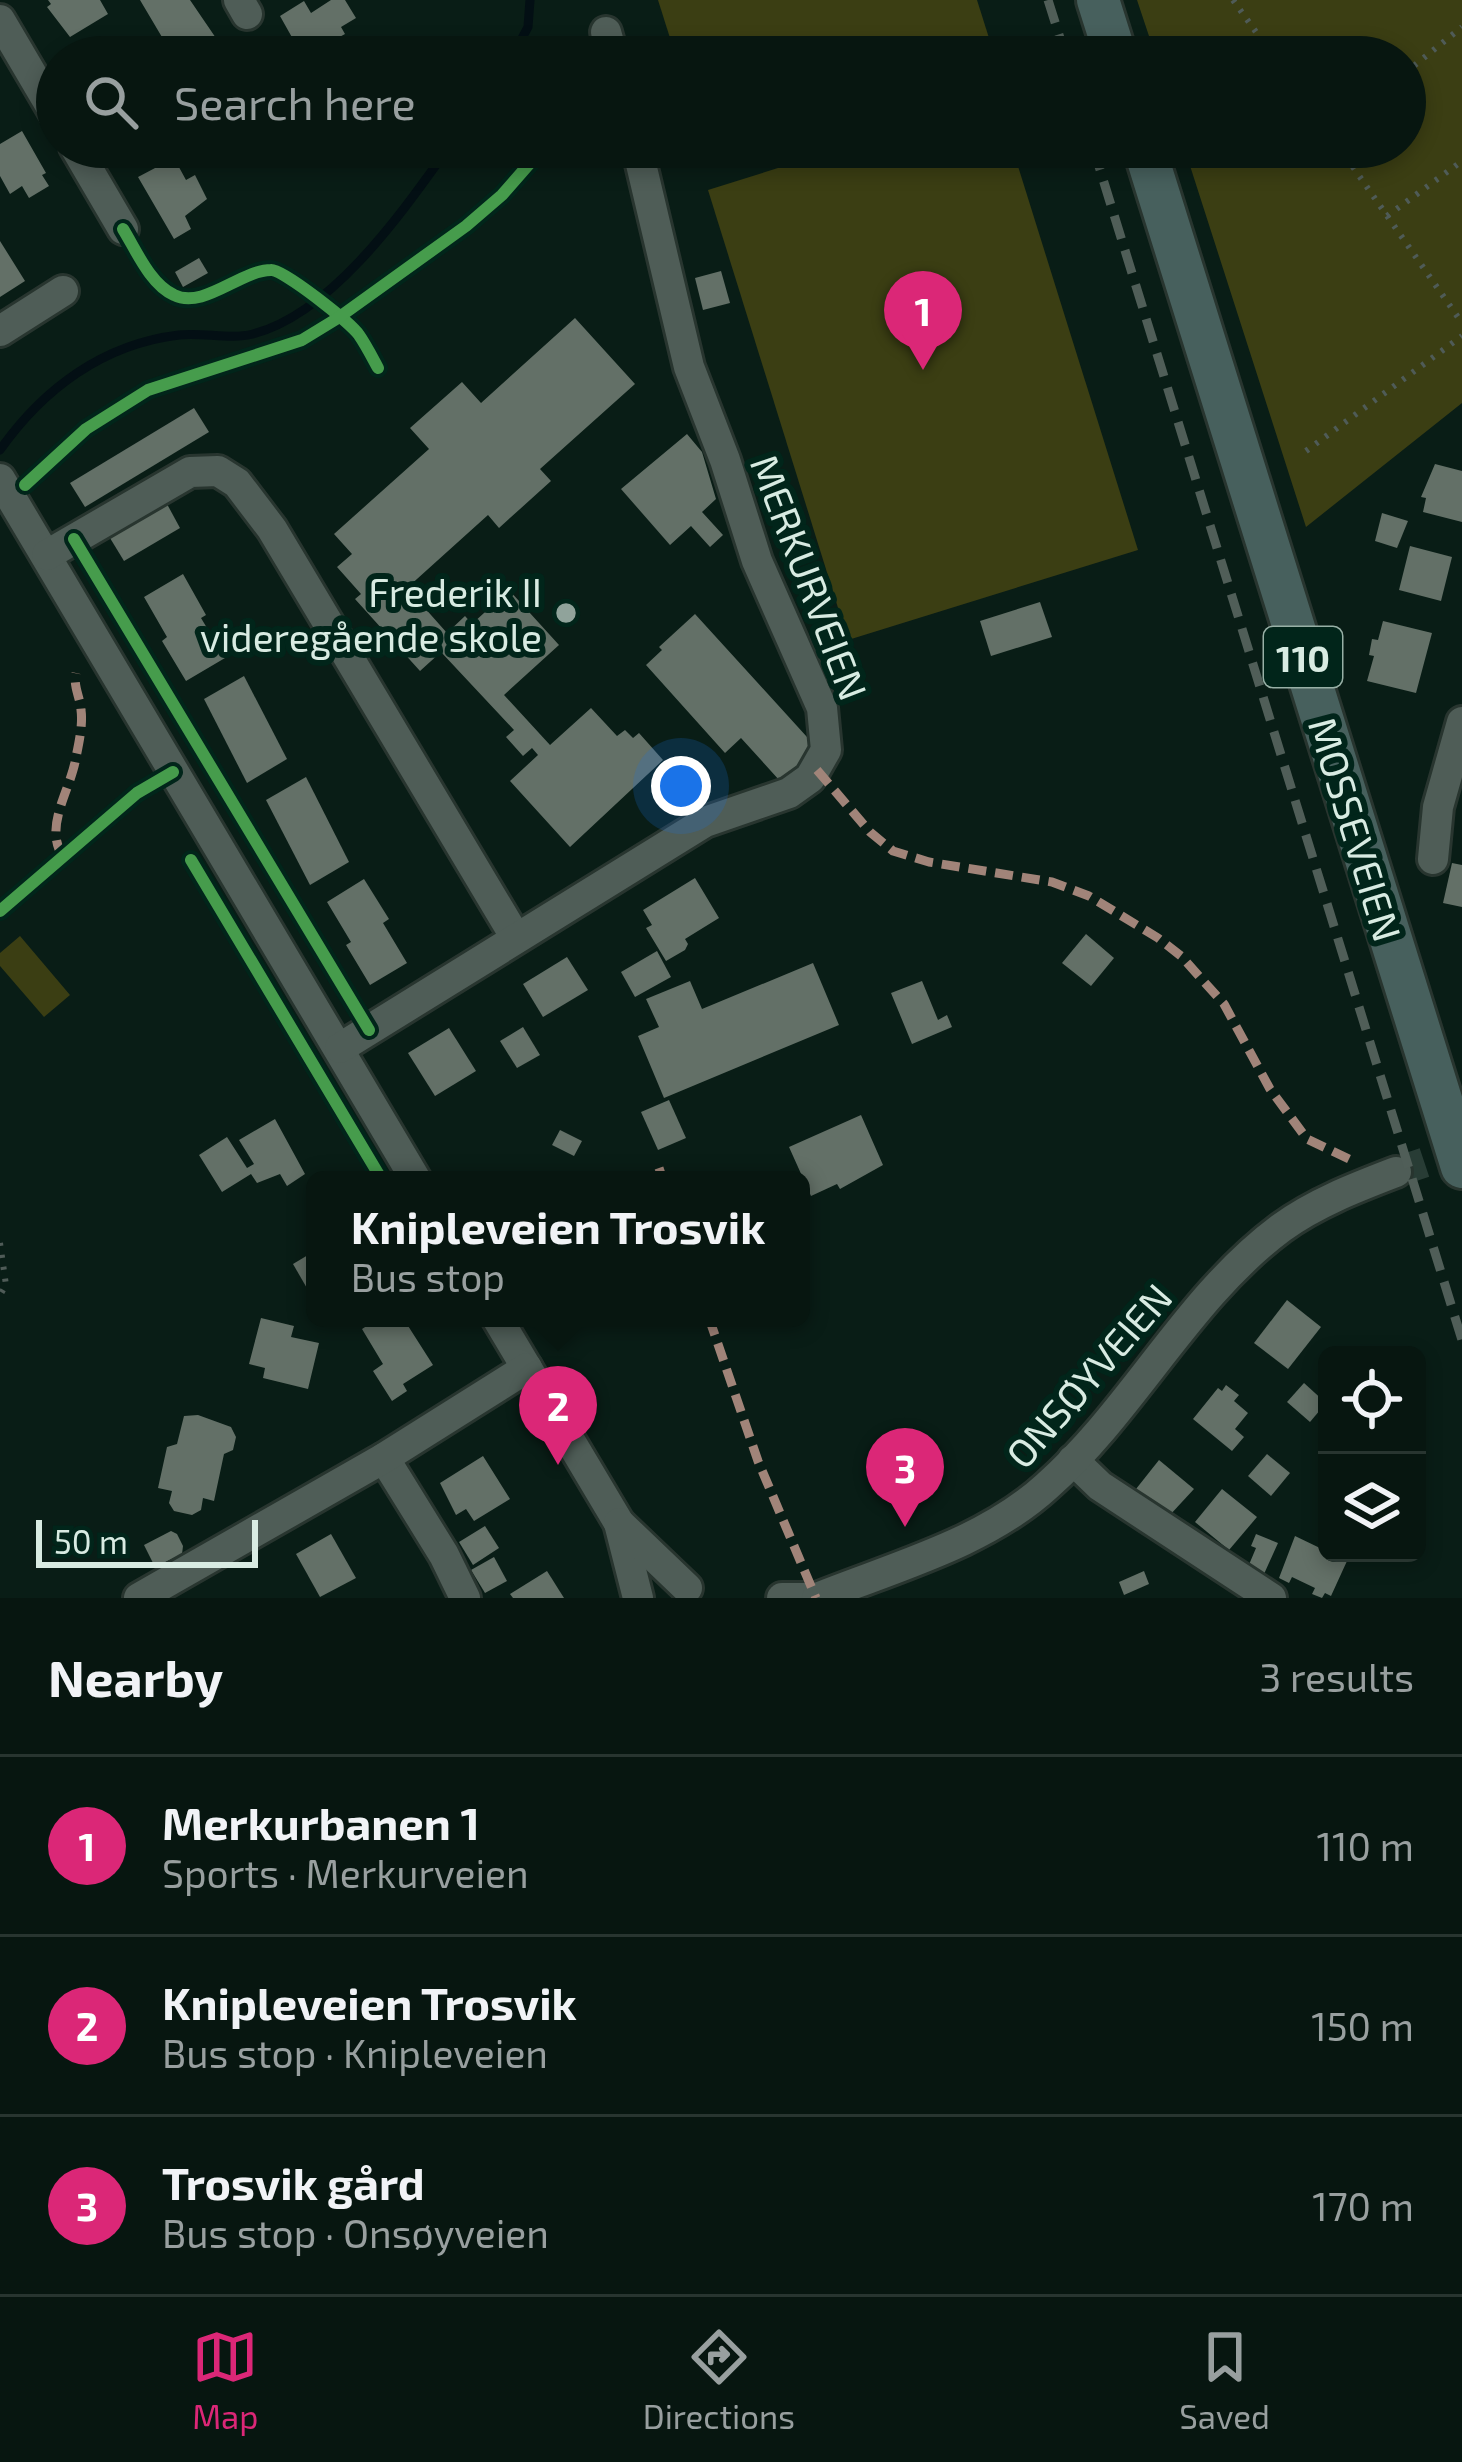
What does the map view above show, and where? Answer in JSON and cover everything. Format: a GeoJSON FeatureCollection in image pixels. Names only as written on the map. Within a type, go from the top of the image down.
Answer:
{"type":"FeatureCollection","features":[{"type":"Feature","properties":{"kind":"highway"},"geometry":{"type":"LineString","coordinates":[[1098,0],[1109,36]]}},
{"type":"Feature","properties":{"kind":"highway","name":"MOSSEVEIEN"},"geometry":{"type":"LineString","coordinates":[[1151,168],[1462,1167]]}},
{"type":"Feature","properties":{"kind":"street"},"geometry":{"type":"LineString","coordinates":[[0,20],[36,81]]}},
{"type":"Feature","properties":{"kind":"street"},"geometry":{"type":"LineString","coordinates":[[87,168],[123,229]]}},
{"type":"Feature","properties":{"kind":"street","name":"MERKURVEIEN"},"geometry":{"type":"LineString","coordinates":[[340,1048],[705,822],[789,793],[817,770],[828,740],[822,708],[757,561],[725,460],[688,367],[642,168]]}},
{"type":"Feature","properties":{"kind":"street"},"geometry":{"type":"LineString","coordinates":[[0,331],[63,290]]}},
{"type":"Feature","properties":{"kind":"street"},"geometry":{"type":"LineString","coordinates":[[47,555],[190,472],[218,471],[237,483],[272,529],[516,938]]}},
{"type":"Feature","properties":{"kind":"street"},"geometry":{"type":"LineString","coordinates":[[1,480],[411,1171]]}},
{"type":"Feature","properties":{"kind":"street"},"geometry":{"type":"LineString","coordinates":[[1433,859],[1438,807],[1462,722]]}},
{"type":"Feature","properties":{"kind":"street","name":"ONSØYVEIEN"},"geometry":{"type":"LineString","coordinates":[[782,1598],[814,1598],[958,1542],[1021,1508],[1073,1460],[1225,1278],[1282,1228],[1342,1193],[1396,1172]]}},
{"type":"Feature","properties":{"kind":"street"},"geometry":{"type":"LineString","coordinates":[[502,1327],[619,1523],[685,1595]]}},
{"type":"Feature","properties":{"kind":"street"},"geometry":{"type":"LineString","coordinates":[[139,1598],[384,1458],[527,1368]]}},
{"type":"Feature","properties":{"kind":"street"},"geometry":{"type":"LineString","coordinates":[[384,1458],[465,1598]]}},
{"type":"Feature","properties":{"kind":"street"},"geometry":{"type":"LineString","coordinates":[[1073,1460],[1100,1486],[1271,1598]]}},
{"type":"Feature","properties":{"kind":"street"},"geometry":{"type":"LineString","coordinates":[[619,1523],[638,1598]]}},
{"type":"Feature","properties":{"kind":"street"},"geometry":{"type":"LineString","coordinates":[[1199,1548],[1207,1570],[1233,1598]]}},
{"type":"Feature","properties":{"kind":"path"},"geometry":{"type":"LineString","coordinates":[[1233,0],[1259,36]]}},
{"type":"Feature","properties":{"kind":"path"},"geometry":{"type":"LineString","coordinates":[[1426,56],[1462,27]]}},
{"type":"Feature","properties":{"kind":"path"},"geometry":{"type":"LineString","coordinates":[[1387,216],[1462,160]]}},
{"type":"Feature","properties":{"kind":"path"},"geometry":{"type":"LineString","coordinates":[[1354,168],[1462,322]]}},
{"type":"Feature","properties":{"kind":"path"},"geometry":{"type":"LineString","coordinates":[[1306,451],[1462,336]]}},
{"type":"Feature","properties":{"kind":"path"},"geometry":{"type":"LineString","coordinates":[[0,1243],[6,1285],[0,1295]]}},
{"type":"Feature","properties":{"kind":"green space"},"geometry":{"type":"Polygon","coordinates":[[[658,0],[977,0],[988,36],[669,36],[658,0]]]}},
{"type":"Feature","properties":{"kind":"green space"},"geometry":{"type":"Polygon","coordinates":[[[1137,0],[1462,0],[1462,403],[1306,527],[1191,168],[1426,168],[1426,36],[1149,36],[1137,0]]]}},
{"type":"Feature","properties":{"kind":"green space"},"geometry":{"type":"Polygon","coordinates":[[[778,168],[1019,168],[1138,550],[848,640],[708,190],[778,168]]]}},
{"type":"Feature","properties":{"kind":"green space"},"geometry":{"type":"Polygon","coordinates":[[[20,936],[70,995],[44,1017],[0,966],[0,953],[20,936]]]}},
{"type":"Feature","properties":{"kind":"building"},"geometry":{"type":"Polygon","coordinates":[[[48,0],[100,0],[108,14],[69,36],[47,7],[48,0]]]}},
{"type":"Feature","properties":{"kind":"building"},"geometry":{"type":"Polygon","coordinates":[[[140,0],[190,0],[215,36],[161,36],[140,0]]]}},
{"type":"Feature","properties":{"kind":"building"},"geometry":{"type":"Polygon","coordinates":[[[331,0],[345,0],[356,18],[341,27],[345,34],[341,36],[291,36],[280,16],[304,1],[311,13],[331,0]]]}},
{"type":"Feature","properties":{"kind":"building"},"geometry":{"type":"Polygon","coordinates":[[[22,131],[36,156],[36,168],[43,168],[49,186],[29,198],[22,186],[10,194],[0,176],[0,144],[22,131]]]}},
{"type":"Feature","properties":{"kind":"building"},"geometry":{"type":"Polygon","coordinates":[[[155,168],[179,168],[186,180],[195,175],[207,199],[185,216],[191,229],[174,239],[138,177],[155,168]]]}},
{"type":"Feature","properties":{"kind":"building"},"geometry":{"type":"Polygon","coordinates":[[[0,241],[25,281],[0,297],[0,241]]]}},
{"type":"Feature","properties":{"kind":"building"},"geometry":{"type":"Polygon","coordinates":[[[199,258],[208,273],[183,287],[175,272],[199,258]]]}},
{"type":"Feature","properties":{"kind":"building"},"geometry":{"type":"Polygon","coordinates":[[[721,271],[730,303],[703,310],[695,278],[721,271]]]}},
{"type":"Feature","properties":{"kind":"building"},"geometry":{"type":"Polygon","coordinates":[[[575,318],[635,384],[540,469],[551,481],[499,528],[488,515],[407,588],[447,633],[465,616],[472,624],[509,590],[559,645],[504,695],[550,745],[591,708],[617,736],[625,730],[633,738],[639,733],[663,760],[570,847],[510,781],[538,755],[532,748],[523,756],[506,737],[514,730],[441,652],[420,671],[355,599],[361,594],[337,567],[352,554],[334,534],[429,449],[410,428],[462,382],[481,403],[575,318]]]}},
{"type":"Feature","properties":{"kind":"building"},"geometry":{"type":"Polygon","coordinates":[[[194,408],[209,432],[85,507],[70,483],[194,408]]]}},
{"type":"Feature","properties":{"kind":"building"},"geometry":{"type":"Polygon","coordinates":[[[687,434],[702,452],[716,499],[702,512],[723,535],[710,547],[691,526],[670,545],[621,489],[687,434]]]}},
{"type":"Feature","properties":{"kind":"building"},"geometry":{"type":"Polygon","coordinates":[[[1435,464],[1462,471],[1462,522],[1423,512],[1426,498],[1421,497],[1435,464]]]}},
{"type":"Feature","properties":{"kind":"building"},"geometry":{"type":"Polygon","coordinates":[[[167,504],[180,528],[124,561],[110,538],[167,504]]]}},
{"type":"Feature","properties":{"kind":"building"},"geometry":{"type":"Polygon","coordinates":[[[1382,513],[1408,521],[1397,548],[1375,541],[1382,513]]]}},
{"type":"Feature","properties":{"kind":"building"},"geometry":{"type":"Polygon","coordinates":[[[1410,546],[1452,557],[1441,601],[1399,590],[1410,546]]]}},
{"type":"Feature","properties":{"kind":"building"},"geometry":{"type":"Polygon","coordinates":[[[183,574],[225,658],[186,681],[144,597],[183,574]]]}},
{"type":"Feature","properties":{"kind":"building"},"geometry":{"type":"Polygon","coordinates":[[[1040,602],[1052,637],[991,656],[980,621],[1040,602]]]}},
{"type":"Feature","properties":{"kind":"building"},"geometry":{"type":"Polygon","coordinates":[[[695,614],[817,748],[780,781],[741,738],[725,753],[646,665],[695,614]]]}},
{"type":"Feature","properties":{"kind":"building"},"geometry":{"type":"Polygon","coordinates":[[[1383,621],[1432,633],[1416,693],[1367,681],[1374,656],[1369,655],[1372,639],[1378,640],[1383,621]]]}},
{"type":"Feature","properties":{"kind":"building"},"geometry":{"type":"Polygon","coordinates":[[[244,676],[287,759],[247,783],[204,699],[244,676]]]}},
{"type":"Feature","properties":{"kind":"building"},"geometry":{"type":"Polygon","coordinates":[[[306,777],[349,862],[310,885],[266,800],[306,777]]]}},
{"type":"Feature","properties":{"kind":"building"},"geometry":{"type":"Polygon","coordinates":[[[1452,863],[1462,865],[1462,907],[1443,903],[1452,863]]]}},
{"type":"Feature","properties":{"kind":"building"},"geometry":{"type":"Polygon","coordinates":[[[695,878],[719,918],[685,939],[685,950],[666,961],[646,928],[652,925],[643,910],[695,878]]]}},
{"type":"Feature","properties":{"kind":"building"},"geometry":{"type":"Polygon","coordinates":[[[364,879],[389,919],[383,923],[407,963],[370,985],[327,902],[364,879]]]}},
{"type":"Feature","properties":{"kind":"building"},"geometry":{"type":"Polygon","coordinates":[[[1086,934],[1114,958],[1091,986],[1062,963],[1086,934]]]}},
{"type":"Feature","properties":{"kind":"building"},"geometry":{"type":"Polygon","coordinates":[[[657,951],[671,977],[635,997],[621,972],[657,951]]]}},
{"type":"Feature","properties":{"kind":"building"},"geometry":{"type":"Polygon","coordinates":[[[567,957],[588,990],[543,1017],[523,984],[567,957]]]}},
{"type":"Feature","properties":{"kind":"building"},"geometry":{"type":"Polygon","coordinates":[[[813,963],[839,1025],[664,1098],[638,1036],[659,1027],[646,999],[690,981],[702,1009],[813,963]]]}},
{"type":"Feature","properties":{"kind":"building"},"geometry":{"type":"Polygon","coordinates":[[[922,981],[938,1020],[947,1015],[952,1027],[912,1044],[891,993],[922,981]]]}},
{"type":"Feature","properties":{"kind":"building"},"geometry":{"type":"Polygon","coordinates":[[[523,1027],[540,1055],[517,1068],[500,1041],[523,1027]]]}},
{"type":"Feature","properties":{"kind":"building"},"geometry":{"type":"Polygon","coordinates":[[[449,1028],[476,1071],[435,1096],[408,1053],[449,1028]]]}},
{"type":"Feature","properties":{"kind":"building"},"geometry":{"type":"Polygon","coordinates":[[[669,1100],[686,1138],[658,1150],[641,1112],[669,1100]]]}},
{"type":"Feature","properties":{"kind":"building"},"geometry":{"type":"Polygon","coordinates":[[[861,1115],[883,1165],[840,1189],[837,1184],[811,1196],[810,1171],[800,1171],[789,1147],[861,1115]]]}},
{"type":"Feature","properties":{"kind":"building"},"geometry":{"type":"Polygon","coordinates":[[[275,1119],[305,1174],[287,1186],[280,1174],[257,1183],[251,1174],[222,1192],[199,1155],[227,1137],[247,1168],[254,1164],[239,1140],[275,1119]]]}},
{"type":"Feature","properties":{"kind":"building"},"geometry":{"type":"Polygon","coordinates":[[[560,1130],[582,1141],[574,1156],[552,1145],[560,1130]]]}},
{"type":"Feature","properties":{"kind":"building"},"geometry":{"type":"Polygon","coordinates":[[[306,1256],[306,1287],[293,1264],[306,1256]]]}},
{"type":"Feature","properties":{"kind":"building"},"geometry":{"type":"Polygon","coordinates":[[[1287,1300],[1321,1327],[1288,1369],[1254,1343],[1287,1300]]]}},
{"type":"Feature","properties":{"kind":"building"},"geometry":{"type":"Polygon","coordinates":[[[261,1318],[294,1326],[291,1337],[319,1343],[308,1389],[263,1378],[265,1368],[249,1364],[261,1318]]]}},
{"type":"Feature","properties":{"kind":"building"},"geometry":{"type":"Polygon","coordinates":[[[409,1327],[433,1365],[403,1384],[407,1391],[392,1401],[373,1371],[383,1364],[362,1329],[409,1327]]]}},
{"type":"Feature","properties":{"kind":"building"},"geometry":{"type":"Polygon","coordinates":[[[1304,1383],[1318,1396],[1318,1412],[1310,1422],[1287,1402],[1304,1383]]]}},
{"type":"Feature","properties":{"kind":"building"},"geometry":{"type":"Polygon","coordinates":[[[1226,1385],[1239,1395],[1234,1401],[1248,1413],[1235,1429],[1244,1437],[1232,1451],[1193,1419],[1218,1388],[1222,1391],[1226,1385]]]}},
{"type":"Feature","properties":{"kind":"building"},"geometry":{"type":"Polygon","coordinates":[[[198,1415],[231,1427],[236,1437],[233,1450],[224,1454],[214,1501],[203,1498],[201,1510],[192,1515],[174,1511],[169,1503],[172,1491],[158,1488],[167,1447],[177,1444],[184,1416],[198,1415]]]}},
{"type":"Feature","properties":{"kind":"building"},"geometry":{"type":"Polygon","coordinates":[[[1267,1454],[1290,1473],[1271,1496],[1248,1476],[1267,1454]]]}},
{"type":"Feature","properties":{"kind":"building"},"geometry":{"type":"Polygon","coordinates":[[[483,1456],[510,1499],[474,1521],[466,1509],[456,1515],[440,1483],[483,1456]]]}},
{"type":"Feature","properties":{"kind":"building"},"geometry":{"type":"Polygon","coordinates":[[[1159,1460],[1194,1489],[1169,1516],[1136,1489],[1159,1460]]]}},
{"type":"Feature","properties":{"kind":"building"},"geometry":{"type":"Polygon","coordinates":[[[1222,1489],[1257,1517],[1229,1550],[1195,1522],[1222,1489]]]}},
{"type":"Feature","properties":{"kind":"building"},"geometry":{"type":"Polygon","coordinates":[[[485,1526],[499,1548],[473,1565],[459,1542],[485,1526]]]}},
{"type":"Feature","properties":{"kind":"building"},"geometry":{"type":"Polygon","coordinates":[[[171,1531],[183,1546],[182,1554],[155,1567],[144,1545],[171,1531]]]}},
{"type":"Feature","properties":{"kind":"building"},"geometry":{"type":"Polygon","coordinates":[[[331,1534],[356,1578],[320,1597],[296,1554],[331,1534]]]}},
{"type":"Feature","properties":{"kind":"building"},"geometry":{"type":"Polygon","coordinates":[[[1256,1534],[1278,1543],[1264,1574],[1248,1567],[1256,1534]]]}},
{"type":"Feature","properties":{"kind":"building"},"geometry":{"type":"Polygon","coordinates":[[[1295,1536],[1318,1547],[1318,1562],[1347,1562],[1331,1596],[1312,1594],[1315,1588],[1292,1577],[1289,1583],[1279,1578],[1295,1536]]]}},
{"type":"Feature","properties":{"kind":"building"},"geometry":{"type":"Polygon","coordinates":[[[494,1557],[507,1581],[485,1593],[471,1570],[494,1557]]]}},
{"type":"Feature","properties":{"kind":"building"},"geometry":{"type":"Polygon","coordinates":[[[547,1571],[564,1598],[513,1598],[510,1594],[547,1571]]]}},
{"type":"Feature","properties":{"kind":"building"},"geometry":{"type":"Polygon","coordinates":[[[1144,1571],[1149,1584],[1124,1595],[1119,1582],[1144,1571]]]}},
{"type":"Feature","properties":{"kind":"waterway"},"geometry":{"type":"LineString","coordinates":[[523,36],[530,0]]}},
{"type":"Feature","properties":{"kind":"waterway"},"geometry":{"type":"LineString","coordinates":[[0,450],[55,389],[100,359],[179,335],[253,334],[311,305],[364,257],[434,168]]}},
{"type":"Feature","properties":{"kind":"tunnel"},"geometry":{"type":"LineString","coordinates":[[1396,1172],[1462,1150]]}},
{"type":"Feature","properties":{"kind":"railway"},"geometry":{"type":"LineString","coordinates":[[1048,0],[1059,36]]}},
{"type":"Feature","properties":{"kind":"railway"},"geometry":{"type":"LineString","coordinates":[[1099,168],[1462,1340]]}},
{"type":"Feature","properties":{"kind":"marked path"},"geometry":{"type":"LineString","coordinates":[[63,857],[57,820],[81,727],[76,673]]}},
{"type":"Feature","properties":{"kind":"marked path"},"geometry":{"type":"LineString","coordinates":[[817,770],[870,832],[893,851],[929,862],[1052,882],[1089,896],[1158,938],[1224,1004],[1270,1089],[1307,1139],[1349,1159]]}},
{"type":"Feature","properties":{"kind":"marked path"},"geometry":{"type":"LineString","coordinates":[[712,1327],[758,1461],[816,1598]]}},
{"type":"Feature","properties":{"kind":"cycle path"},"geometry":{"type":"LineString","coordinates":[[25,485],[86,429],[148,390],[302,340],[338,318],[466,226],[526,168]]}},
{"type":"Feature","properties":{"kind":"cycle path"},"geometry":{"type":"LineString","coordinates":[[123,229],[144,266],[174,295],[197,297],[259,272],[278,272],[353,329],[378,368]]}},
{"type":"Feature","properties":{"kind":"cycle path"},"geometry":{"type":"LineString","coordinates":[[74,539],[369,1030]]}},
{"type":"Feature","properties":{"kind":"cycle path"},"geometry":{"type":"LineString","coordinates":[[0,911],[137,793],[173,772]]}},
{"type":"Feature","properties":{"kind":"cycle path"},"geometry":{"type":"LineString","coordinates":[[191,860],[377,1171]]}},
{"type":"Feature","properties":{"kind":"place","name":"Merkurbanen 1"},"geometry":{"type":"Point","coordinates":[923,370]}},
{"type":"Feature","properties":{"kind":"place","name":"Frederik II videregående skole"},"geometry":{"type":"Point","coordinates":[566,613]}},
{"type":"Feature","properties":{"kind":"place","name":"Knipleveien Trosvik"},"geometry":{"type":"Point","coordinates":[558,1465]}},
{"type":"Feature","properties":{"kind":"place","name":"Trosvik gård"},"geometry":{"type":"Point","coordinates":[905,1527]}}]}
